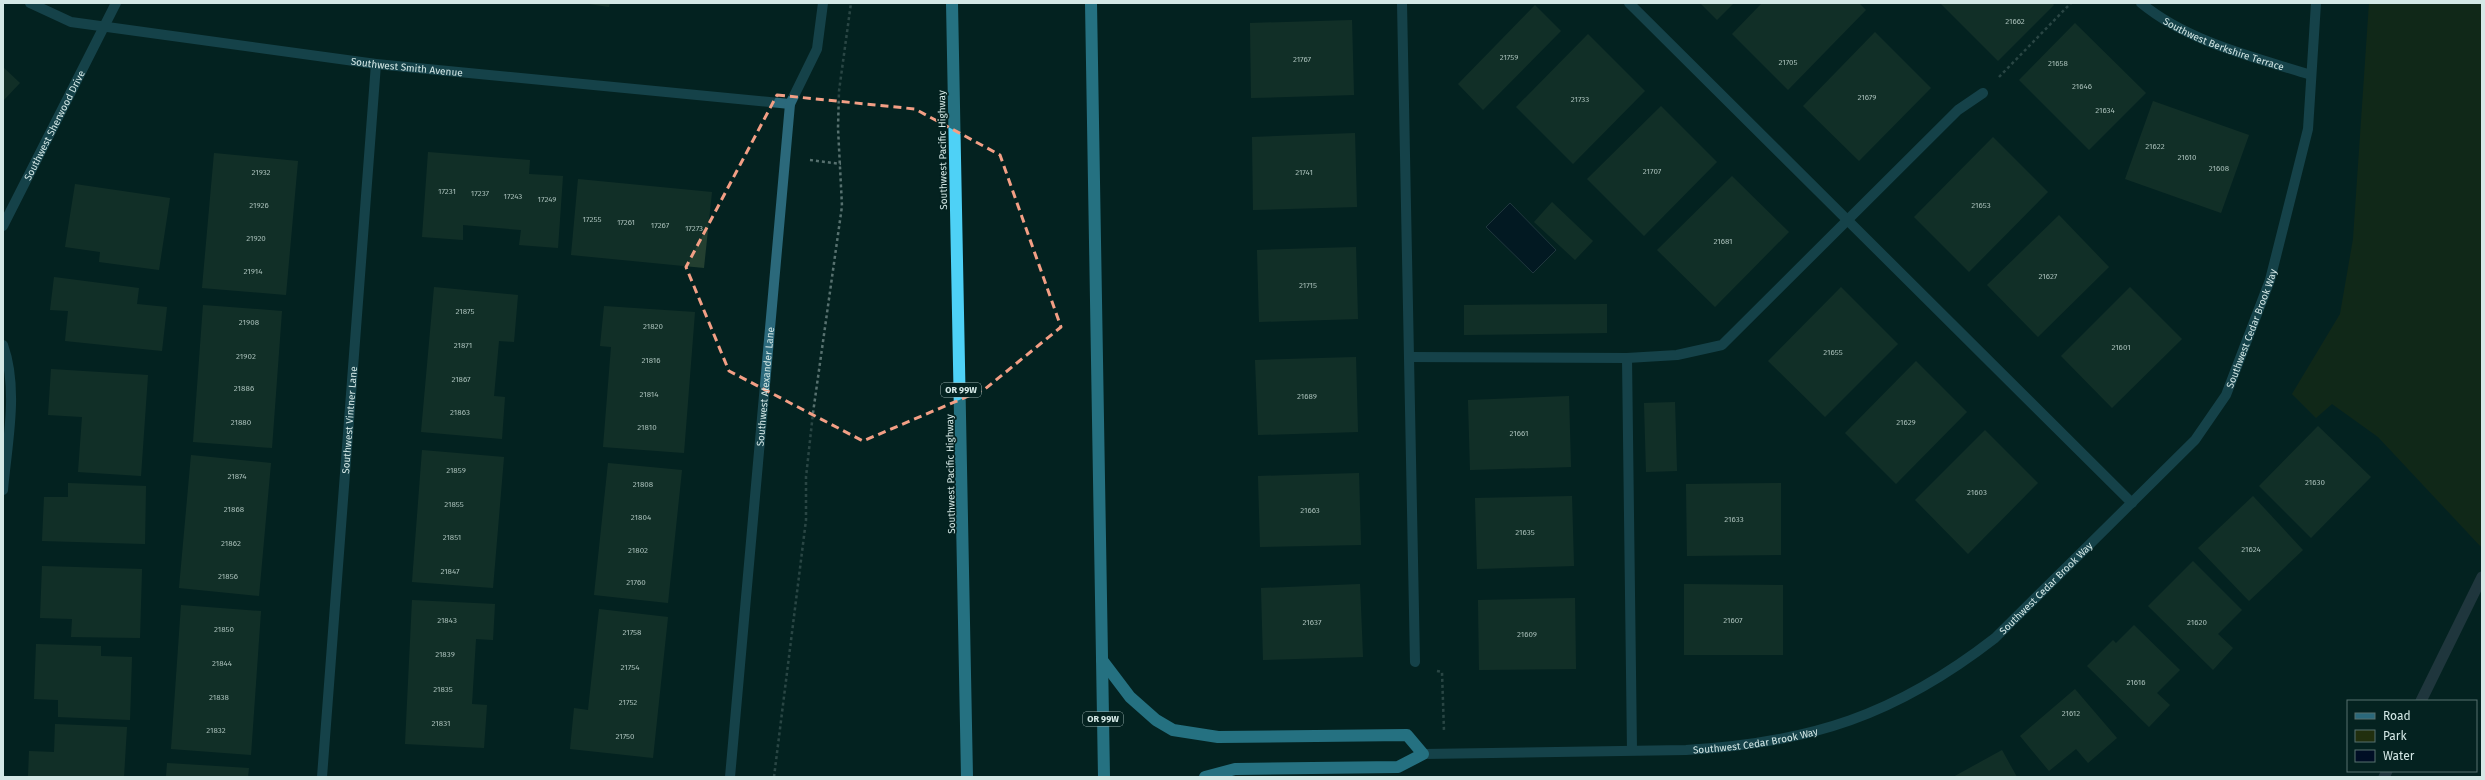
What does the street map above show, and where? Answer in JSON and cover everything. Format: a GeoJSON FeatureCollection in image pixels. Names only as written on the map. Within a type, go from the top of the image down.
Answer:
{"type":"FeatureCollection","features":[{"type":"Feature","properties":{"kind":"highway","name":"Southwest Pacific Highway"},"geometry":{"type":"LineString","coordinates":[[952,3],[967,777]]}},
{"type":"Feature","properties":{"kind":"highway","name":"OR 99W"},"geometry":{"type":"LineString","coordinates":[[1091,3],[1104,777]]}},
{"type":"Feature","properties":{"kind":"highway"},"geometry":{"type":"LineString","coordinates":[[1102,660],[1130,697],[1156,720],[1173,730],[1218,737],[1407,735],[1423,754],[1398,767],[1235,769],[1205,777]]}},
{"type":"Feature","properties":{"kind":"street","name":"Southwest Smith Avenue"},"geometry":{"type":"LineString","coordinates":[[30,3],[71,22],[376,64],[790,104]]}},
{"type":"Feature","properties":{"kind":"street","name":"Southwest Sherwood Drive"},"geometry":{"type":"LineString","coordinates":[[3,226],[106,26],[116,3]]}},
{"type":"Feature","properties":{"kind":"street","name":"Southwest Alexander Lane"},"geometry":{"type":"LineString","coordinates":[[730,777],[790,104],[817,49],[822,3]]}},
{"type":"Feature","properties":{"kind":"street"},"geometry":{"type":"LineString","coordinates":[[1402,3],[1415,662]]}},
{"type":"Feature","properties":{"kind":"street"},"geometry":{"type":"LineString","coordinates":[[1629,3],[2132,503]]}},
{"type":"Feature","properties":{"kind":"street","name":"Southwest Berkshire Terrace"},"geometry":{"type":"LineString","coordinates":[[2141,3],[2168,22],[2195,34],[2241,53],[2311,75]]}},
{"type":"Feature","properties":{"kind":"street","name":"Southwest Cedar Brook Way"},"geometry":{"type":"LineString","coordinates":[[1423,754],[1686,750],[1755,745],[1822,731],[1897,702],[1969,658],[1995,638],[2195,440],[2226,395],[2270,280],[2308,129],[2316,3]]}},
{"type":"Feature","properties":{"kind":"street","name":"Southwest Vintner Lane"},"geometry":{"type":"LineString","coordinates":[[322,777],[376,64]]}},
{"type":"Feature","properties":{"kind":"street"},"geometry":{"type":"LineString","coordinates":[[1409,357],[1627,358],[1677,355],[1722,345],[1958,110],[1983,93]]}},
{"type":"Feature","properties":{"kind":"street"},"geometry":{"type":"LineString","coordinates":[[3,345],[9,361],[12,385],[3,490]]}},
{"type":"Feature","properties":{"kind":"street"},"geometry":{"type":"LineString","coordinates":[[1627,358],[1632,750]]}},
{"type":"Feature","properties":{"kind":"path"},"geometry":{"type":"LineString","coordinates":[[774,777],[806,520],[806,477],[813,413],[839,240],[842,206],[838,128],[840,91],[851,3]]}},
{"type":"Feature","properties":{"kind":"path"},"geometry":{"type":"LineString","coordinates":[[1983,93],[2071,3]]}},
{"type":"Feature","properties":{"kind":"path"},"geometry":{"type":"LineString","coordinates":[[786,156],[841,164]]}},
{"type":"Feature","properties":{"kind":"path"},"geometry":{"type":"LineString","coordinates":[[1415,662],[1442,672],[1444,753]]}},
{"type":"Feature","properties":{"kind":"highlighted area"},"geometry":{"type":"Polygon","coordinates":[[[777,95],[915,109],[1000,155],[1061,327],[985,389],[863,441],[729,371],[686,267],[777,95]]]}},
{"type":"Feature","properties":{"kind":"green space"},"geometry":{"type":"Polygon","coordinates":[[[2369,3],[2482,3],[2482,548],[2378,437],[2332,404],[2316,418],[2292,394],[2340,314],[2353,239],[2369,3]]]}},
{"type":"Feature","properties":{"kind":"water"},"geometry":{"type":"Polygon","coordinates":[[[1510,203],[1556,250],[1533,273],[1486,227],[1510,203]]]}},
{"type":"Feature","properties":{"kind":"building"},"geometry":{"type":"Polygon","coordinates":[[[582,3],[610,3],[609,7],[582,3]]]}},
{"type":"Feature","properties":{"kind":"building"},"geometry":{"type":"Polygon","coordinates":[[[1700,3],[1734,3],[1717,20],[1700,3]]]}},
{"type":"Feature","properties":{"kind":"building"},"geometry":{"type":"Polygon","coordinates":[[[1762,3],[1859,3],[1866,10],[1788,90],[1732,34],[1762,3]]]}},
{"type":"Feature","properties":{"kind":"building"},"geometry":{"type":"Polygon","coordinates":[[[1940,3],[2052,3],[2054,5],[1998,61],[1940,3]]]}},
{"type":"Feature","properties":{"kind":"building"},"geometry":{"type":"Polygon","coordinates":[[[1535,5],[1561,31],[1483,110],[1458,84],[1535,5]]]}},
{"type":"Feature","properties":{"kind":"building"},"geometry":{"type":"Polygon","coordinates":[[[1352,20],[1354,95],[1251,98],[1250,23],[1352,20]]]}},
{"type":"Feature","properties":{"kind":"building"},"geometry":{"type":"Polygon","coordinates":[[[2075,23],[2146,93],[2089,150],[2019,80],[2075,23]]]}},
{"type":"Feature","properties":{"kind":"building"},"geometry":{"type":"Polygon","coordinates":[[[1875,32],[1931,88],[1859,161],[1803,106],[1875,32]]]}},
{"type":"Feature","properties":{"kind":"building"},"geometry":{"type":"Polygon","coordinates":[[[1588,34],[1645,91],[1573,164],[1516,107],[1588,34]]]}},
{"type":"Feature","properties":{"kind":"building"},"geometry":{"type":"Polygon","coordinates":[[[3,67],[20,83],[3,101],[3,67]]]}},
{"type":"Feature","properties":{"kind":"building"},"geometry":{"type":"Polygon","coordinates":[[[2153,101],[2249,135],[2221,213],[2125,179],[2153,101]]]}},
{"type":"Feature","properties":{"kind":"building"},"geometry":{"type":"Polygon","coordinates":[[[1661,106],[1717,162],[1644,236],[1587,179],[1661,106]]]}},
{"type":"Feature","properties":{"kind":"building"},"geometry":{"type":"Polygon","coordinates":[[[1355,133],[1357,207],[1253,210],[1252,137],[1355,133]]]}},
{"type":"Feature","properties":{"kind":"building"},"geometry":{"type":"Polygon","coordinates":[[[1993,137],[2048,192],[1969,272],[1914,217],[1993,137]]]}},
{"type":"Feature","properties":{"kind":"building"},"geometry":{"type":"Polygon","coordinates":[[[428,152],[530,160],[529,174],[563,176],[558,248],[519,245],[521,230],[463,225],[463,240],[422,237],[428,152]]]}},
{"type":"Feature","properties":{"kind":"building"},"geometry":{"type":"Polygon","coordinates":[[[214,153],[298,161],[286,295],[202,288],[214,153]]]}},
{"type":"Feature","properties":{"kind":"building"},"geometry":{"type":"Polygon","coordinates":[[[1732,176],[1789,232],[1715,307],[1657,250],[1732,176]]]}},
{"type":"Feature","properties":{"kind":"building"},"geometry":{"type":"Polygon","coordinates":[[[578,179],[712,192],[704,268],[571,255],[578,179]]]}},
{"type":"Feature","properties":{"kind":"building"},"geometry":{"type":"Polygon","coordinates":[[[75,184],[170,198],[159,270],[99,262],[100,252],[65,247],[75,184]]]}},
{"type":"Feature","properties":{"kind":"building"},"geometry":{"type":"Polygon","coordinates":[[[1552,202],[1593,241],[1575,260],[1534,222],[1552,202]]]}},
{"type":"Feature","properties":{"kind":"building"},"geometry":{"type":"Polygon","coordinates":[[[2059,215],[2109,267],[2038,337],[1987,285],[2059,215]]]}},
{"type":"Feature","properties":{"kind":"building"},"geometry":{"type":"Polygon","coordinates":[[[1356,247],[1358,319],[1259,322],[1257,250],[1356,247]]]}},
{"type":"Feature","properties":{"kind":"building"},"geometry":{"type":"Polygon","coordinates":[[[54,277],[139,288],[137,304],[167,307],[162,351],[65,341],[68,311],[50,310],[54,277]]]}},
{"type":"Feature","properties":{"kind":"building"},"geometry":{"type":"Polygon","coordinates":[[[434,287],[518,295],[514,342],[499,341],[494,396],[505,397],[502,439],[421,432],[434,287]]]}},
{"type":"Feature","properties":{"kind":"building"},"geometry":{"type":"Polygon","coordinates":[[[1841,287],[1898,344],[1825,417],[1768,361],[1841,287]]]}},
{"type":"Feature","properties":{"kind":"building"},"geometry":{"type":"Polygon","coordinates":[[[2130,287],[2182,339],[2112,408],[2061,356],[2130,287]]]}},
{"type":"Feature","properties":{"kind":"building"},"geometry":{"type":"Polygon","coordinates":[[[1607,304],[1607,333],[1464,335],[1464,305],[1607,304]]]}},
{"type":"Feature","properties":{"kind":"building"},"geometry":{"type":"Polygon","coordinates":[[[203,305],[282,311],[272,448],[193,442],[203,305]]]}},
{"type":"Feature","properties":{"kind":"building"},"geometry":{"type":"Polygon","coordinates":[[[604,306],[695,312],[684,453],[603,447],[611,347],[600,346],[604,306]]]}},
{"type":"Feature","properties":{"kind":"building"},"geometry":{"type":"Polygon","coordinates":[[[1356,357],[1358,432],[1258,435],[1255,360],[1356,357]]]}},
{"type":"Feature","properties":{"kind":"building"},"geometry":{"type":"Polygon","coordinates":[[[1916,361],[1967,412],[1896,484],[1845,433],[1916,361]]]}},
{"type":"Feature","properties":{"kind":"building"},"geometry":{"type":"Polygon","coordinates":[[[51,369],[148,375],[141,476],[78,472],[82,417],[48,415],[51,369]]]}},
{"type":"Feature","properties":{"kind":"building"},"geometry":{"type":"Polygon","coordinates":[[[1569,396],[1571,467],[1470,470],[1468,400],[1569,396]]]}},
{"type":"Feature","properties":{"kind":"building"},"geometry":{"type":"Polygon","coordinates":[[[1675,402],[1677,471],[1646,472],[1644,403],[1675,402]]]}},
{"type":"Feature","properties":{"kind":"building"},"geometry":{"type":"Polygon","coordinates":[[[2318,426],[2371,477],[2311,538],[2259,486],[2318,426]]]}},
{"type":"Feature","properties":{"kind":"building"},"geometry":{"type":"Polygon","coordinates":[[[1985,430],[2038,483],[1968,554],[1915,500],[1985,430]]]}},
{"type":"Feature","properties":{"kind":"building"},"geometry":{"type":"Polygon","coordinates":[[[422,450],[504,457],[493,588],[412,582],[422,450]]]}},
{"type":"Feature","properties":{"kind":"building"},"geometry":{"type":"Polygon","coordinates":[[[191,455],[271,463],[259,596],[179,588],[191,455]]]}},
{"type":"Feature","properties":{"kind":"building"},"geometry":{"type":"Polygon","coordinates":[[[608,463],[682,470],[668,603],[594,595],[608,463]]]}},
{"type":"Feature","properties":{"kind":"building"},"geometry":{"type":"Polygon","coordinates":[[[1359,473],[1361,545],[1260,547],[1258,476],[1359,473]]]}},
{"type":"Feature","properties":{"kind":"building"},"geometry":{"type":"Polygon","coordinates":[[[68,483],[146,486],[145,544],[42,541],[44,497],[68,497],[68,483]]]}},
{"type":"Feature","properties":{"kind":"building"},"geometry":{"type":"Polygon","coordinates":[[[1781,483],[1781,555],[1687,556],[1686,484],[1781,483]]]}},
{"type":"Feature","properties":{"kind":"building"},"geometry":{"type":"Polygon","coordinates":[[[1572,496],[1574,566],[1477,569],[1475,498],[1572,496]]]}},
{"type":"Feature","properties":{"kind":"building"},"geometry":{"type":"Polygon","coordinates":[[[2253,496],[2303,550],[2249,601],[2198,548],[2253,496]]]}},
{"type":"Feature","properties":{"kind":"building"},"geometry":{"type":"Polygon","coordinates":[[[2193,561],[2242,610],[2218,634],[2233,648],[2213,670],[2148,606],[2193,561]]]}},
{"type":"Feature","properties":{"kind":"building"},"geometry":{"type":"Polygon","coordinates":[[[42,566],[142,569],[140,638],[71,637],[72,619],[40,618],[42,566]]]}},
{"type":"Feature","properties":{"kind":"building"},"geometry":{"type":"Polygon","coordinates":[[[1360,584],[1363,657],[1263,660],[1261,588],[1360,584]]]}},
{"type":"Feature","properties":{"kind":"building"},"geometry":{"type":"Polygon","coordinates":[[[1684,584],[1783,585],[1783,655],[1684,655],[1684,584]]]}},
{"type":"Feature","properties":{"kind":"building"},"geometry":{"type":"Polygon","coordinates":[[[1575,598],[1576,669],[1479,670],[1478,600],[1575,598]]]}},
{"type":"Feature","properties":{"kind":"building"},"geometry":{"type":"Polygon","coordinates":[[[412,600],[495,604],[493,640],[476,639],[472,704],[487,705],[484,748],[405,744],[412,600]]]}},
{"type":"Feature","properties":{"kind":"building"},"geometry":{"type":"Polygon","coordinates":[[[181,605],[261,611],[251,755],[171,749],[181,605]]]}},
{"type":"Feature","properties":{"kind":"building"},"geometry":{"type":"Polygon","coordinates":[[[599,609],[668,617],[653,758],[570,749],[574,708],[588,710],[599,609]]]}},
{"type":"Feature","properties":{"kind":"building"},"geometry":{"type":"Polygon","coordinates":[[[2134,625],[2180,670],[2157,693],[2170,705],[2149,727],[2087,666],[2113,640],[2116,643],[2134,625]]]}},
{"type":"Feature","properties":{"kind":"building"},"geometry":{"type":"Polygon","coordinates":[[[36,644],[101,646],[101,656],[132,657],[130,720],[58,717],[58,700],[34,699],[36,644]]]}},
{"type":"Feature","properties":{"kind":"building"},"geometry":{"type":"Polygon","coordinates":[[[2075,689],[2117,738],[2088,763],[2076,749],[2049,771],[2020,736],[2075,689]]]}},
{"type":"Feature","properties":{"kind":"building"},"geometry":{"type":"Polygon","coordinates":[[[55,724],[127,727],[124,777],[28,777],[29,751],[54,752],[55,724]]]}},
{"type":"Feature","properties":{"kind":"building"},"geometry":{"type":"Polygon","coordinates":[[[2002,750],[2017,777],[1953,777],[2002,750]]]}},
{"type":"Feature","properties":{"kind":"building"},"geometry":{"type":"Polygon","coordinates":[[[167,763],[249,768],[248,777],[166,777],[167,763]]]}},
{"type":"Feature","properties":{"kind":"waterway"},"geometry":{"type":"LineString","coordinates":[[2421,700],[2482,577]]}},
{"type":"Feature","properties":{"kind":"waterway"},"geometry":{"type":"LineString","coordinates":[[2384,777],[2386,772]]}}]}
